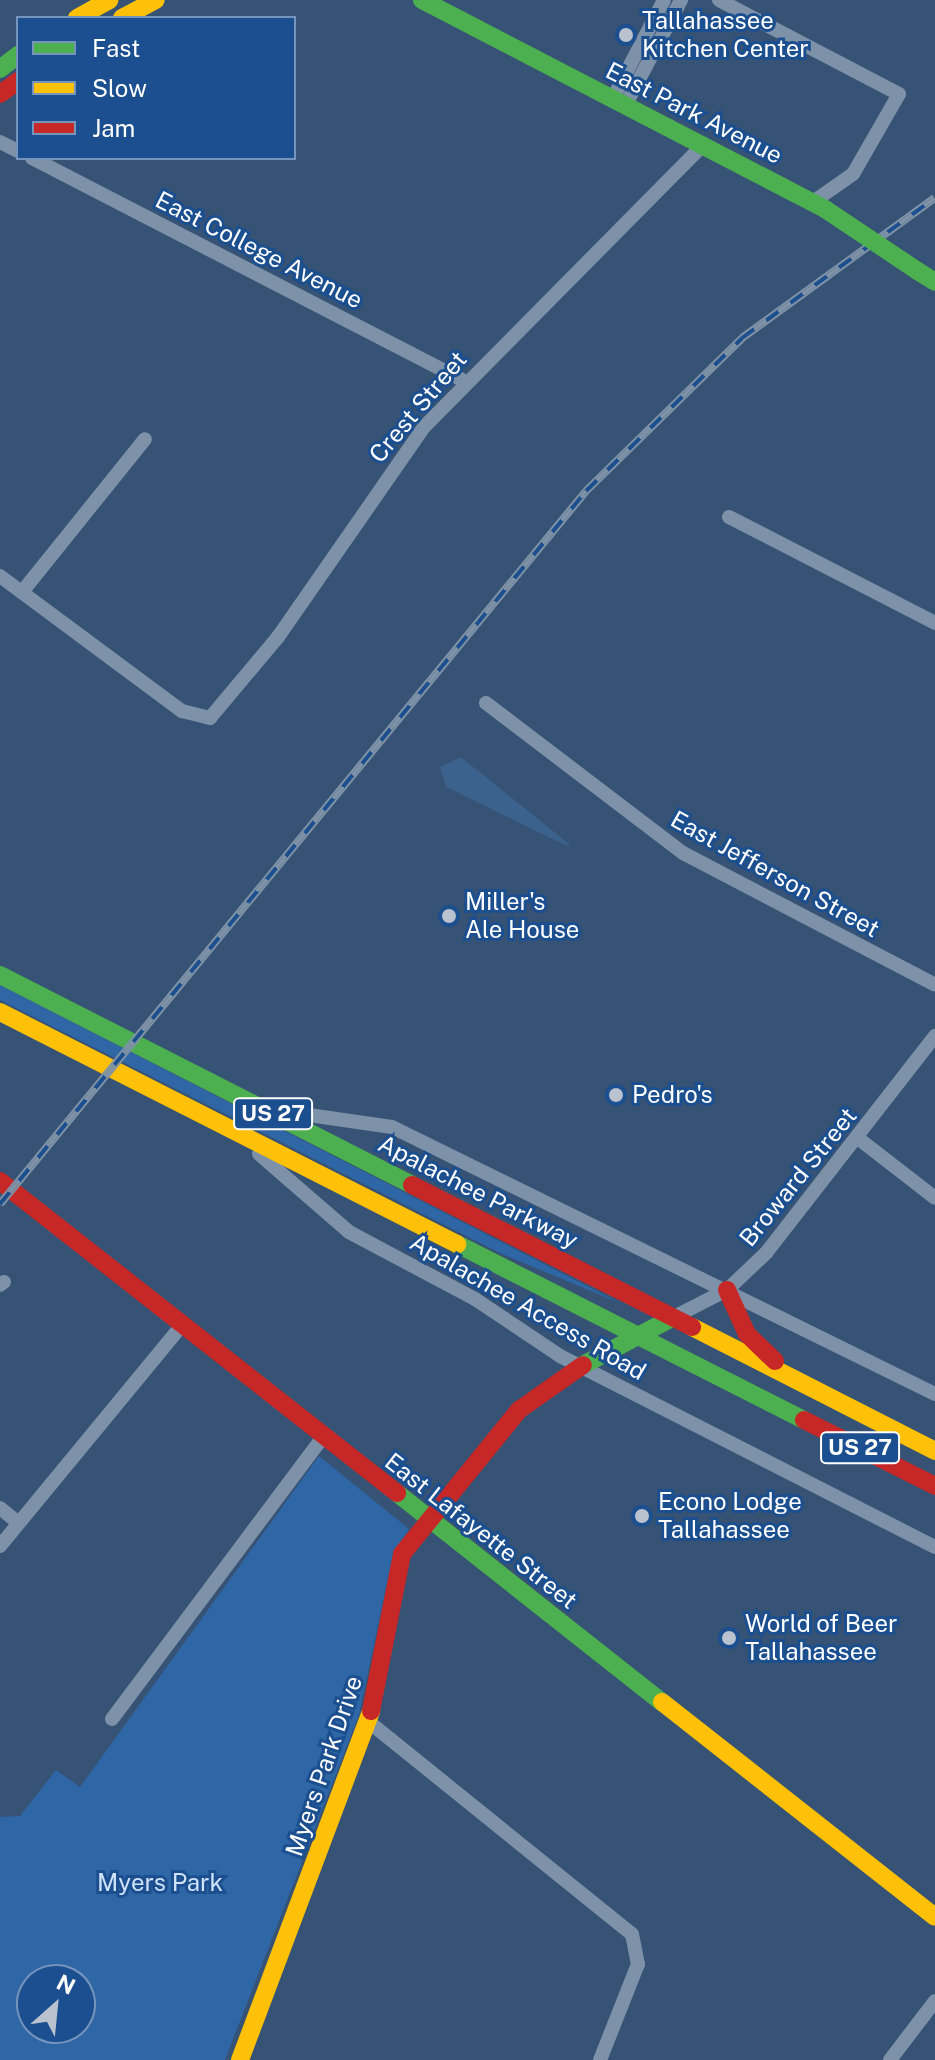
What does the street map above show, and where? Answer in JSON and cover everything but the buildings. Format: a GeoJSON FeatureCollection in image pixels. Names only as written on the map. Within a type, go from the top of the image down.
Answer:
{"type":"FeatureCollection","features":[{"type":"Feature","properties":{"kind":"street"},"geometry":{"type":"LineString","coordinates":[[81,16],[109,0]]}},
{"type":"Feature","properties":{"kind":"street"},"geometry":{"type":"LineString","coordinates":[[126,16],[156,0]]}},
{"type":"Feature","properties":{"kind":"street","name":"East Park Avenue"},"geometry":{"type":"LineString","coordinates":[[422,0],[819,205],[935,282]]}},
{"type":"Feature","properties":{"kind":"street"},"geometry":{"type":"LineString","coordinates":[[620,101],[664,0]]}},
{"type":"Feature","properties":{"kind":"street"},"geometry":{"type":"LineString","coordinates":[[620,101],[681,0]]}},
{"type":"Feature","properties":{"kind":"street"},"geometry":{"type":"LineString","coordinates":[[719,0],[899,94],[853,174],[819,205]]}},
{"type":"Feature","properties":{"kind":"street"},"geometry":{"type":"LineString","coordinates":[[0,69],[16,57]]}},
{"type":"Feature","properties":{"kind":"street","name":"Crest Street"},"geometry":{"type":"LineString","coordinates":[[22,592],[197,718],[224,707],[358,516],[466,382],[704,144]]}},
{"type":"Feature","properties":{"kind":"street","name":"East College Avenue"},"geometry":{"type":"LineString","coordinates":[[36,160],[466,382]]}},
{"type":"Feature","properties":{"kind":"street"},"geometry":{"type":"LineString","coordinates":[[0,576],[22,592],[145,439]]}},
{"type":"Feature","properties":{"kind":"street"},"geometry":{"type":"LineString","coordinates":[[729,517],[935,623]]}},
{"type":"Feature","properties":{"kind":"street","name":"East Jefferson Street"},"geometry":{"type":"LineString","coordinates":[[486,703],[683,853],[935,985]]}},
{"type":"Feature","properties":{"kind":"street","name":"Apalachee Parkway"},"geometry":{"type":"LineString","coordinates":[[0,975],[935,1451]]}},
{"type":"Feature","properties":{"kind":"street","name":"US 27"},"geometry":{"type":"LineString","coordinates":[[0,1015],[54,1039],[935,1486]]}},
{"type":"Feature","properties":{"kind":"street","name":"Broward Street"},"geometry":{"type":"LineString","coordinates":[[672,1318],[727,1290],[859,1139],[935,1036]]}},
{"type":"Feature","properties":{"kind":"street"},"geometry":{"type":"LineString","coordinates":[[177,1065],[292,1113],[385,1124],[935,1394]]}},
{"type":"Feature","properties":{"kind":"street","name":"Apalachee Access Road"},"geometry":{"type":"LineString","coordinates":[[163,1095],[282,1170],[349,1232],[580,1366],[935,1547]]}},
{"type":"Feature","properties":{"kind":"street"},"geometry":{"type":"LineString","coordinates":[[859,1139],[935,1198]]}},
{"type":"Feature","properties":{"kind":"street","name":"East Lafayette Street"},"geometry":{"type":"LineString","coordinates":[[0,1181],[935,1917]]}},
{"type":"Feature","properties":{"kind":"street"},"geometry":{"type":"LineString","coordinates":[[727,1290],[752,1340],[819,1392]]}},
{"type":"Feature","properties":{"kind":"street","name":"Myers Park Drive"},"geometry":{"type":"LineString","coordinates":[[240,2060],[369,1722],[402,1554],[426,1519],[511,1418],[580,1366],[636,1333],[672,1318]]}},
{"type":"Feature","properties":{"kind":"street"},"geometry":{"type":"LineString","coordinates":[[0,1546],[182,1325]]}},
{"type":"Feature","properties":{"kind":"street"},"geometry":{"type":"LineString","coordinates":[[112,1719],[323,1437]]}},
{"type":"Feature","properties":{"kind":"street"},"geometry":{"type":"LineString","coordinates":[[0,1508],[17,1522]]}},
{"type":"Feature","properties":{"kind":"street"},"geometry":{"type":"LineString","coordinates":[[369,1722],[618,1919],[639,1957],[600,2060]]}},
{"type":"Feature","properties":{"kind":"street"},"geometry":{"type":"LineString","coordinates":[[890,2060],[935,2001]]}},
{"type":"Feature","properties":{"kind":"green space"},"geometry":{"type":"Polygon","coordinates":[[[0,985],[622,1304],[502,1254],[0,1000],[0,985]]]}},
{"type":"Feature","properties":{"kind":"green space","name":"Myers Park"},"geometry":{"type":"Polygon","coordinates":[[[319,1456],[409,1529],[393,1555],[359,1715],[225,2060],[0,2060],[0,1817],[20,1816],[56,1770],[80,1787],[319,1456]]]}},
{"type":"Feature","properties":{"kind":"shaded area"},"geometry":{"type":"Polygon","coordinates":[[[461,757],[569,847],[446,787],[440,767],[461,757]]]}},
{"type":"Feature","properties":{"kind":"railway"},"geometry":{"type":"LineString","coordinates":[[0,1204],[586,491],[742,338],[935,198]]}},
{"type":"Feature","properties":{"kind":"traffic: fast"},"geometry":{"type":"LineString","coordinates":[[422,0],[825,209]]}},
{"type":"Feature","properties":{"kind":"traffic: fast"},"geometry":{"type":"LineString","coordinates":[[0,69],[16,57]]}},
{"type":"Feature","properties":{"kind":"traffic: fast"},"geometry":{"type":"LineString","coordinates":[[825,209],[916,270]]}},
{"type":"Feature","properties":{"kind":"traffic: fast"},"geometry":{"type":"LineString","coordinates":[[916,270],[935,282]]}},
{"type":"Feature","properties":{"kind":"traffic: fast"},"geometry":{"type":"LineString","coordinates":[[0,975],[412,1185]]}},
{"type":"Feature","properties":{"kind":"traffic: fast"},"geometry":{"type":"LineString","coordinates":[[457,1244],[804,1420]]}},
{"type":"Feature","properties":{"kind":"traffic: fast"},"geometry":{"type":"LineString","coordinates":[[583,1365],[672,1318]]}},
{"type":"Feature","properties":{"kind":"traffic: fast"},"geometry":{"type":"LineString","coordinates":[[397,1493],[662,1702]]}},
{"type":"Feature","properties":{"kind":"traffic: slow"},"geometry":{"type":"LineString","coordinates":[[81,16],[109,0]]}},
{"type":"Feature","properties":{"kind":"traffic: slow"},"geometry":{"type":"LineString","coordinates":[[126,16],[156,0]]}},
{"type":"Feature","properties":{"kind":"traffic: slow"},"geometry":{"type":"LineString","coordinates":[[0,1012],[457,1244]]}},
{"type":"Feature","properties":{"kind":"traffic: slow"},"geometry":{"type":"LineString","coordinates":[[692,1327],[935,1451]]}},
{"type":"Feature","properties":{"kind":"traffic: slow"},"geometry":{"type":"LineString","coordinates":[[662,1702],[935,1917]]}},
{"type":"Feature","properties":{"kind":"traffic: slow"},"geometry":{"type":"LineString","coordinates":[[240,2060],[371,1711]]}},
{"type":"Feature","properties":{"kind":"traffic: jam"},"geometry":{"type":"LineString","coordinates":[[0,94],[16,82]]}},
{"type":"Feature","properties":{"kind":"traffic: jam"},"geometry":{"type":"LineString","coordinates":[[0,1181],[397,1493]]}},
{"type":"Feature","properties":{"kind":"traffic: jam"},"geometry":{"type":"LineString","coordinates":[[412,1185],[692,1327]]}},
{"type":"Feature","properties":{"kind":"traffic: jam"},"geometry":{"type":"LineString","coordinates":[[727,1290],[747,1334],[775,1361]]}},
{"type":"Feature","properties":{"kind":"traffic: jam"},"geometry":{"type":"LineString","coordinates":[[371,1711],[402,1554],[519,1410],[583,1365]]}},
{"type":"Feature","properties":{"kind":"traffic: jam"},"geometry":{"type":"LineString","coordinates":[[804,1420],[935,1486]]}},
{"type":"Feature","properties":{"kind":"place","name":"Tallahassee Kitchen Center"},"geometry":{"type":"Point","coordinates":[626,35]}},
{"type":"Feature","properties":{"kind":"place","name":"Miller's Ale House"},"geometry":{"type":"Point","coordinates":[449,916]}},
{"type":"Feature","properties":{"kind":"place","name":"Pedro's"},"geometry":{"type":"Point","coordinates":[616,1095]}},
{"type":"Feature","properties":{"kind":"place","name":"Econo Lodge Tallahassee"},"geometry":{"type":"Point","coordinates":[642,1516]}},
{"type":"Feature","properties":{"kind":"place","name":"World of Beer Tallahassee"},"geometry":{"type":"Point","coordinates":[729,1638]}}]}
